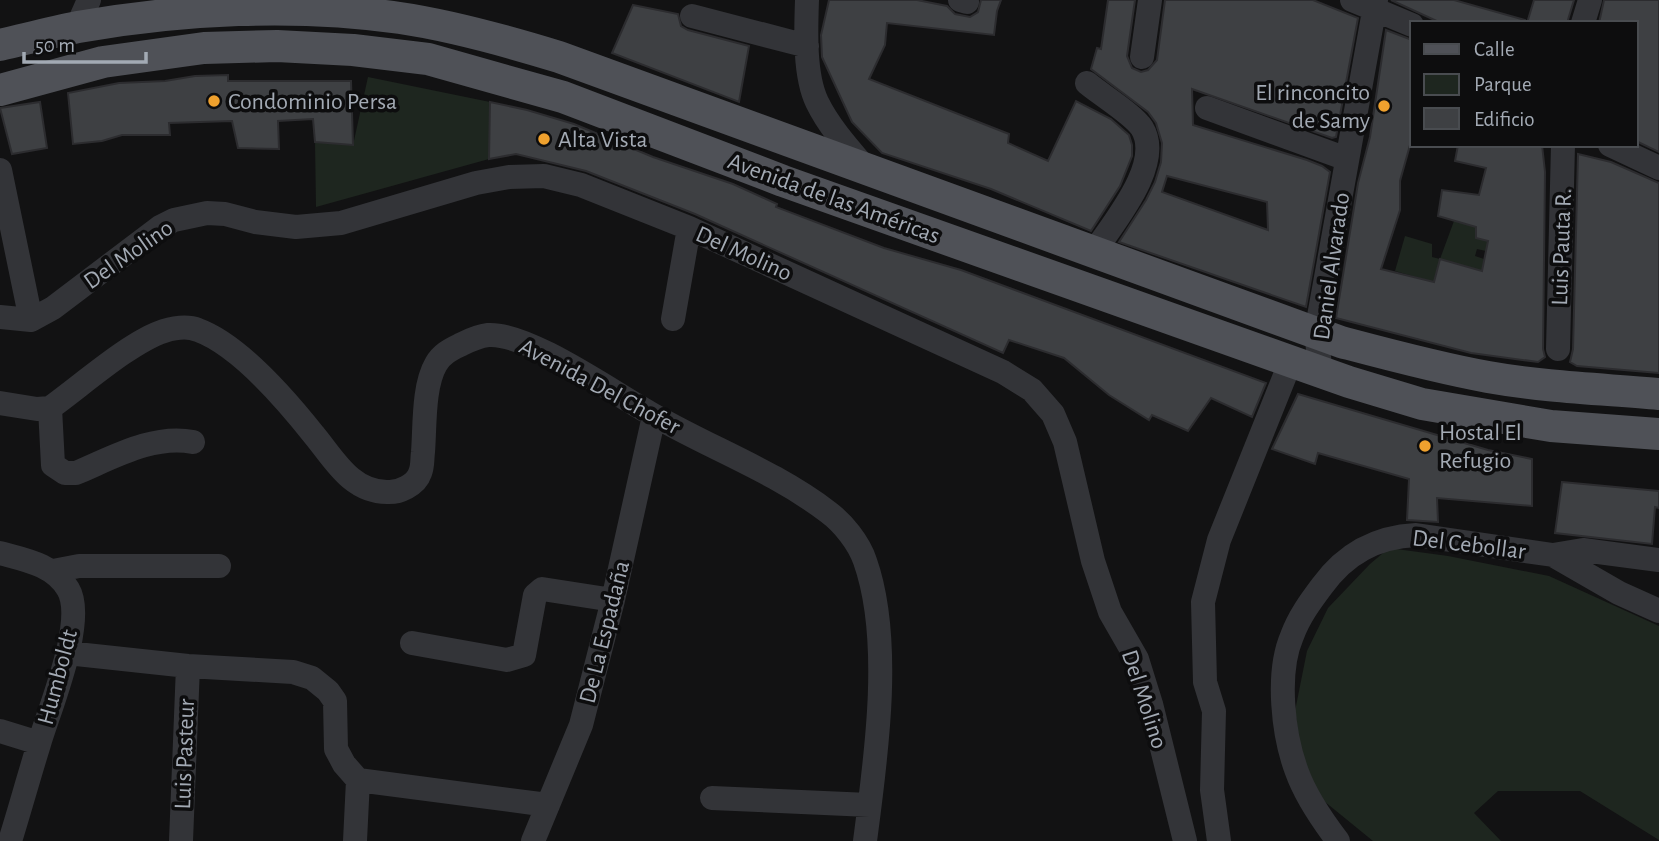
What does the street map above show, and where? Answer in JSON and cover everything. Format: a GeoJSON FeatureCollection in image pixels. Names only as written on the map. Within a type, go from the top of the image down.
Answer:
{"type":"FeatureCollection","features":[{"type":"Feature","properties":{"kind":"main road","name":"Avenida de las Américas"},"geometry":{"type":"LineString","coordinates":[[0,45],[83,14],[402,9],[559,57],[1317,333],[1378,352],[1490,377],[1659,394]]}},
{"type":"Feature","properties":{"kind":"main road","name":"Avenida de las Américas"},"geometry":{"type":"LineString","coordinates":[[0,90],[103,62],[204,48],[290,47],[353,50],[428,59],[564,97],[783,181],[1290,363],[1422,404],[1551,426],[1659,434]]}},
{"type":"Feature","properties":{"kind":"street"},"geometry":{"type":"LineString","coordinates":[[807,0],[807,58],[816,100],[841,139],[869,171]]}},
{"type":"Feature","properties":{"kind":"street"},"geometry":{"type":"LineString","coordinates":[[1142,57],[1150,0]]}},
{"type":"Feature","properties":{"kind":"street"},"geometry":{"type":"LineString","coordinates":[[1584,21],[1590,0]]}},
{"type":"Feature","properties":{"kind":"street"},"geometry":{"type":"LineString","coordinates":[[1368,3],[1410,24]]}},
{"type":"Feature","properties":{"kind":"street","name":"Daniel Alvarado"},"geometry":{"type":"LineString","coordinates":[[1321,373],[1317,333],[1347,159],[1368,3]]}},
{"type":"Feature","properties":{"kind":"street"},"geometry":{"type":"LineString","coordinates":[[692,16],[807,46]]}},
{"type":"Feature","properties":{"kind":"street"},"geometry":{"type":"LineString","coordinates":[[1087,83],[1140,125],[1146,136],[1147,149],[1146,164],[1132,195],[1094,252]]}},
{"type":"Feature","properties":{"kind":"street","name":"Daniel Alvarado"},"geometry":{"type":"LineString","coordinates":[[1207,108],[1347,159]]}},
{"type":"Feature","properties":{"kind":"street","name":"Luis Pauta R."},"geometry":{"type":"LineString","coordinates":[[1558,349],[1563,147]]}},
{"type":"Feature","properties":{"kind":"street"},"geometry":{"type":"LineString","coordinates":[[1614,147],[1659,168]]}},
{"type":"Feature","properties":{"kind":"street"},"geometry":{"type":"LineString","coordinates":[[0,170],[31,320],[0,317]]}},
{"type":"Feature","properties":{"kind":"street","name":"Del Molino"},"geometry":{"type":"LineString","coordinates":[[31,320],[52,308],[160,226],[207,213],[296,227],[341,223],[476,183],[509,177],[544,176],[581,186],[689,228],[1003,372],[1032,390],[1053,414],[1065,442],[1093,561],[1110,612],[1137,659],[1151,704],[1185,841]]}},
{"type":"Feature","properties":{"kind":"street"},"geometry":{"type":"LineString","coordinates":[[673,319],[689,228]]}},
{"type":"Feature","properties":{"kind":"street","name":"Avenida Del Chofer"},"geometry":{"type":"LineString","coordinates":[[50,408],[145,339],[165,331],[195,329],[227,345],[256,371],[303,422],[345,474],[368,489],[389,493],[418,478],[427,398],[436,363],[444,353],[470,340],[488,335],[503,336],[534,346],[654,416],[732,454],[828,512],[840,522],[864,557],[874,595],[879,670],[879,707],[865,841]]}},
{"type":"Feature","properties":{"kind":"street"},"geometry":{"type":"LineString","coordinates":[[1220,841],[1212,790],[1214,711],[1205,682],[1203,602],[1219,540],[1290,363]]}},
{"type":"Feature","properties":{"kind":"street"},"geometry":{"type":"LineString","coordinates":[[0,403],[37,409],[50,408],[53,465],[65,473],[76,473],[143,445],[176,439],[193,442]]}},
{"type":"Feature","properties":{"kind":"street","name":"De La Espadaña"},"geometry":{"type":"LineString","coordinates":[[533,841],[581,725],[613,600],[654,416]]}},
{"type":"Feature","properties":{"kind":"street","name":"Del Cebollar"},"geometry":{"type":"LineString","coordinates":[[1338,841],[1313,806],[1297,773],[1287,737],[1284,670],[1290,638],[1306,606],[1346,559],[1361,548],[1396,536],[1416,535],[1553,555],[1583,550],[1659,560]]}},
{"type":"Feature","properties":{"kind":"street"},"geometry":{"type":"LineString","coordinates":[[0,553],[53,570],[79,566],[219,566]]}},
{"type":"Feature","properties":{"kind":"street"},"geometry":{"type":"LineString","coordinates":[[1553,555],[1619,593],[1659,611]]}},
{"type":"Feature","properties":{"kind":"street","name":"Humboldt"},"geometry":{"type":"LineString","coordinates":[[15,840],[39,743],[67,653],[74,616],[73,598],[53,570]]}},
{"type":"Feature","properties":{"kind":"street"},"geometry":{"type":"LineString","coordinates":[[412,643],[507,660],[516,659],[524,655],[534,595],[542,589],[613,600]]}},
{"type":"Feature","properties":{"kind":"street"},"geometry":{"type":"LineString","coordinates":[[67,653],[188,666],[293,672],[312,678],[328,691],[335,701],[336,749],[344,764],[358,780],[548,805]]}},
{"type":"Feature","properties":{"kind":"street","name":"Luis Pasteur"},"geometry":{"type":"LineString","coordinates":[[181,841],[188,666]]}},
{"type":"Feature","properties":{"kind":"street"},"geometry":{"type":"LineString","coordinates":[[0,731],[39,743]]}},
{"type":"Feature","properties":{"kind":"street"},"geometry":{"type":"LineString","coordinates":[[355,841],[358,780]]}},
{"type":"Feature","properties":{"kind":"street"},"geometry":{"type":"LineString","coordinates":[[712,798],[869,805]]}},
{"type":"Feature","properties":{"kind":"green space"},"geometry":{"type":"Polygon","coordinates":[[[368,77],[490,102],[489,159],[316,207],[315,142],[353,145],[368,77]]]}},
{"type":"Feature","properties":{"kind":"green space"},"geometry":{"type":"Polygon","coordinates":[[[1454,221],[1476,227],[1476,238],[1497,243],[1495,253],[1477,249],[1475,256],[1484,259],[1482,271],[1440,260],[1434,282],[1395,271],[1405,236],[1432,244],[1432,257],[1440,259],[1454,221]]]}},
{"type":"Feature","properties":{"kind":"green space"},"geometry":{"type":"Polygon","coordinates":[[[1389,548],[1448,556],[1549,576],[1659,626],[1659,840],[1580,791],[1498,791],[1474,813],[1501,841],[1373,841],[1319,797],[1303,766],[1295,711],[1307,651],[1328,608],[1389,548]]]}},
{"type":"Feature","properties":{"kind":"building"},"geometry":{"type":"Polygon","coordinates":[[[829,0],[917,0],[947,6],[955,14],[970,17],[978,12],[981,0],[1001,0],[994,35],[887,23],[885,45],[869,79],[1009,134],[1008,143],[1048,161],[1076,101],[1111,119],[1129,135],[1132,156],[1120,186],[1091,231],[991,189],[882,153],[852,122],[822,57],[821,35],[829,0]]]}},
{"type":"Feature","properties":{"kind":"building"},"geometry":{"type":"Polygon","coordinates":[[[1108,0],[1135,0],[1127,56],[1132,68],[1141,72],[1148,70],[1157,60],[1165,0],[1313,0],[1358,18],[1336,137],[1332,138],[1192,89],[1193,125],[1307,160],[1330,172],[1306,307],[1119,242],[1155,182],[1161,162],[1162,143],[1156,123],[1148,112],[1091,69],[1097,48],[1101,49],[1108,0]],[[1167,176],[1162,192],[1268,230],[1267,202],[1167,176]]]}},
{"type":"Feature","properties":{"kind":"building"},"geometry":{"type":"Polygon","coordinates":[[[1391,0],[1454,0],[1525,20],[1525,21],[1437,21],[1391,0]]]}},
{"type":"Feature","properties":{"kind":"building"},"geometry":{"type":"Polygon","coordinates":[[[1534,0],[1574,0],[1568,21],[1528,21],[1534,0]]]}},
{"type":"Feature","properties":{"kind":"building"},"geometry":{"type":"Polygon","coordinates":[[[1604,0],[1659,0],[1659,152],[1638,142],[1638,21],[1599,21],[1604,0]]]}},
{"type":"Feature","properties":{"kind":"building"},"geometry":{"type":"Polygon","coordinates":[[[633,5],[678,14],[681,26],[688,30],[749,46],[739,102],[612,53],[633,5]]]}},
{"type":"Feature","properties":{"kind":"building"},"geometry":{"type":"Polygon","coordinates":[[[1386,30],[1410,39],[1410,145],[1400,181],[1400,210],[1381,269],[1434,282],[1440,259],[1482,271],[1488,241],[1476,238],[1476,227],[1438,216],[1442,190],[1479,195],[1486,168],[1455,161],[1458,147],[1542,147],[1545,172],[1545,357],[1538,362],[1471,353],[1336,318],[1358,183],[1370,137],[1386,30]]]}},
{"type":"Feature","properties":{"kind":"building"},"geometry":{"type":"Polygon","coordinates":[[[228,75],[228,81],[351,81],[353,145],[315,142],[313,119],[278,121],[279,149],[238,148],[232,121],[169,123],[170,135],[122,135],[102,141],[73,144],[68,93],[119,83],[228,75]]]}},
{"type":"Feature","properties":{"kind":"building"},"geometry":{"type":"Polygon","coordinates":[[[40,102],[47,148],[12,154],[0,108],[40,102]]]}},
{"type":"Feature","properties":{"kind":"building"},"geometry":{"type":"Polygon","coordinates":[[[490,102],[574,124],[653,157],[733,184],[777,204],[776,207],[884,248],[961,270],[1266,383],[1252,417],[1211,398],[1188,431],[1152,415],[1149,420],[1109,395],[1064,358],[1009,340],[1003,353],[695,214],[586,171],[516,154],[489,159],[490,102]]]}},
{"type":"Feature","properties":{"kind":"building"},"geometry":{"type":"Polygon","coordinates":[[[1578,154],[1611,162],[1659,183],[1659,373],[1577,366],[1570,362],[1573,349],[1578,154]]]}},
{"type":"Feature","properties":{"kind":"building"},"geometry":{"type":"Polygon","coordinates":[[[1298,394],[1488,450],[1532,459],[1532,506],[1437,498],[1438,522],[1407,520],[1409,479],[1318,453],[1315,464],[1272,449],[1298,394]]]}},
{"type":"Feature","properties":{"kind":"building"},"geometry":{"type":"Polygon","coordinates":[[[1562,482],[1659,491],[1659,508],[1655,507],[1652,544],[1555,533],[1562,482]]]}},
{"type":"Feature","properties":{"kind":"place","name":"Condominio Persa"},"geometry":{"type":"Point","coordinates":[214,101]}},
{"type":"Feature","properties":{"kind":"place","name":"El rinconcito de Samy"},"geometry":{"type":"Point","coordinates":[1384,106]}},
{"type":"Feature","properties":{"kind":"place","name":"Alta Vista"},"geometry":{"type":"Point","coordinates":[544,139]}},
{"type":"Feature","properties":{"kind":"place","name":"Hostal El Refugio"},"geometry":{"type":"Point","coordinates":[1425,446]}}]}
